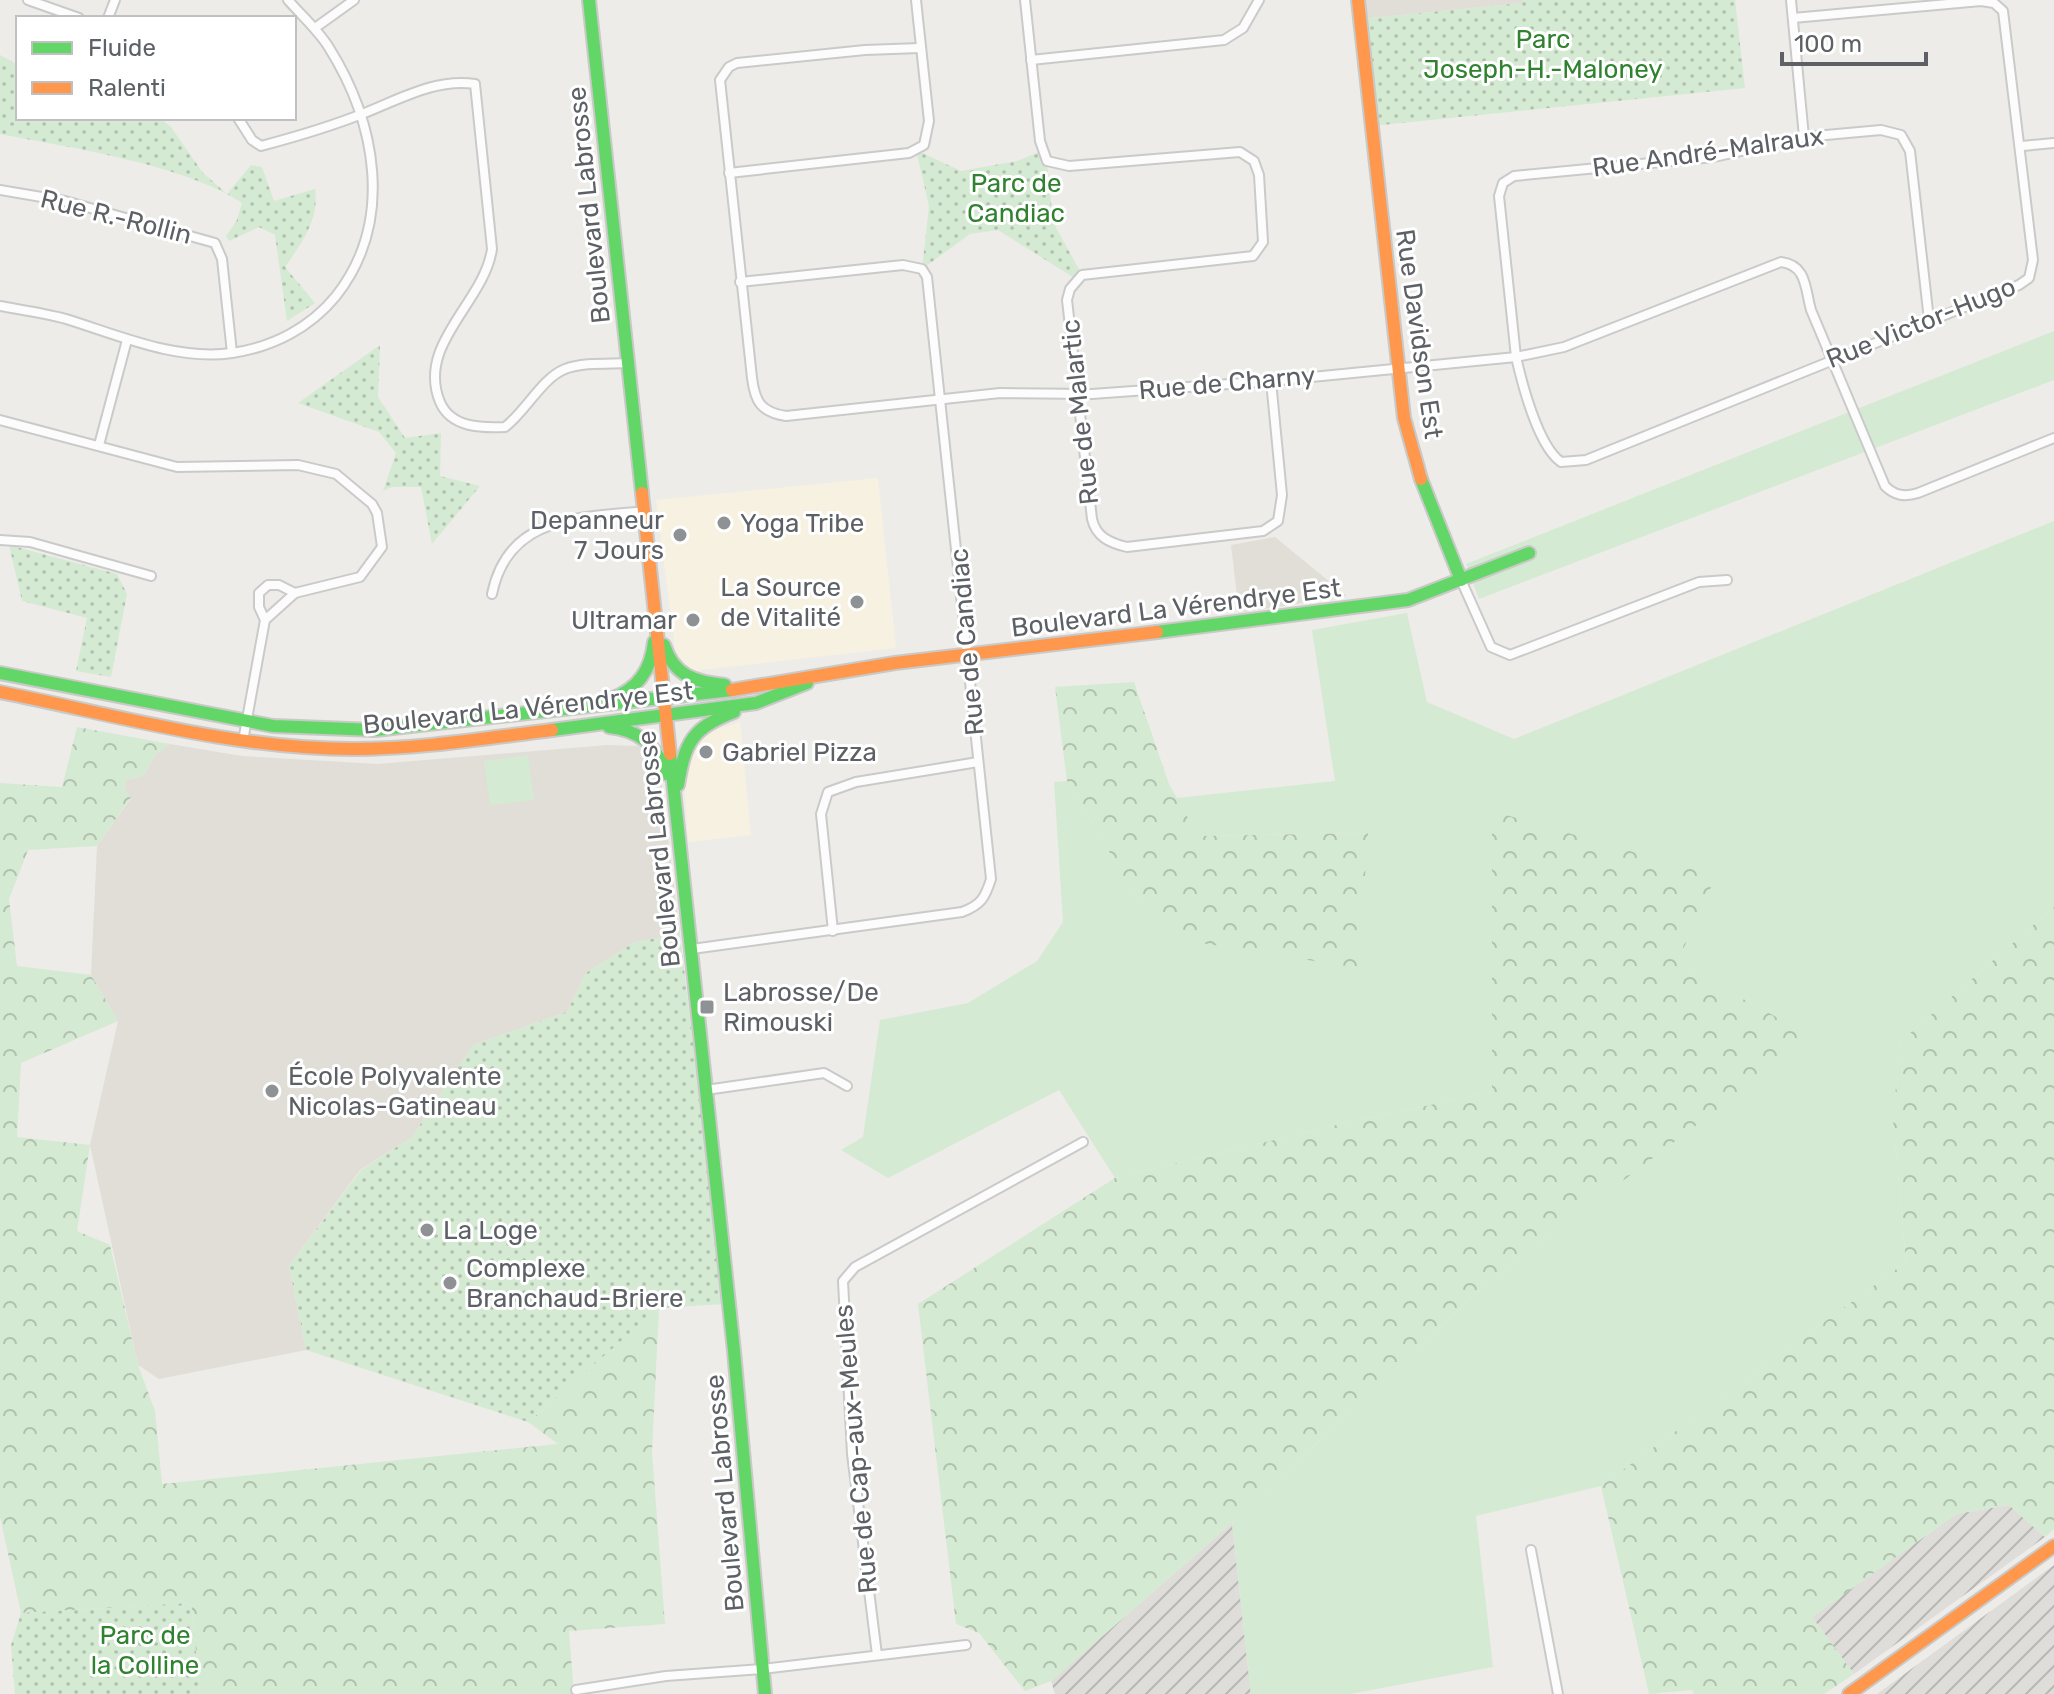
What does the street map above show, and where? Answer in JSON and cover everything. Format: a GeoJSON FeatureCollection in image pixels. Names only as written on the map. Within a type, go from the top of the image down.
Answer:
{"type":"FeatureCollection","features":[{"type":"Feature","properties":{"kind":"main road","name":"Boulevard Labrosse"},"geometry":{"type":"LineString","coordinates":[[589,0],[734,1351],[765,1694]]}},
{"type":"Feature","properties":{"kind":"main road","name":"Rue Davidson Est"},"geometry":{"type":"LineString","coordinates":[[1358,0],[1398,370],[1415,462],[1461,580]]}},
{"type":"Feature","properties":{"kind":"main road","name":"Boulevard La Vérendrye Est"},"geometry":{"type":"LineString","coordinates":[[0,673],[246,721],[305,729],[375,730],[752,688],[970,654],[1370,607],[1408,600],[1529,553]]}},
{"type":"Feature","properties":{"kind":"main road"},"geometry":{"type":"LineString","coordinates":[[655,611],[667,656],[677,673],[691,681],[752,688]]}},
{"type":"Feature","properties":{"kind":"main road"},"geometry":{"type":"LineString","coordinates":[[583,707],[624,695],[641,681],[654,650],[655,611]]}},
{"type":"Feature","properties":{"kind":"main road","name":"Boulevard La Vérendrye Est"},"geometry":{"type":"LineString","coordinates":[[0,692],[243,741],[318,748],[382,749],[756,703],[786,694],[820,676]]}},
{"type":"Feature","properties":{"kind":"main road"},"geometry":{"type":"LineString","coordinates":[[675,804],[682,754],[691,736],[708,722],[756,703]]}},
{"type":"Feature","properties":{"kind":"main road"},"geometry":{"type":"LineString","coordinates":[[575,727],[618,727],[646,738],[663,761],[675,804]]}},
{"type":"Feature","properties":{"kind":"main road"},"geometry":{"type":"LineString","coordinates":[[1849,1694],[2054,1546]]}},
{"type":"Feature","properties":{"kind":"street"},"geometry":{"type":"LineString","coordinates":[[28,0],[73,16]]}},
{"type":"Feature","properties":{"kind":"street"},"geometry":{"type":"LineString","coordinates":[[0,306],[65,319],[127,340],[204,355],[232,353],[283,339],[306,325],[329,304],[358,263],[370,232],[375,181],[360,115],[344,75],[315,28],[288,0]]}},
{"type":"Feature","properties":{"kind":"street"},"geometry":{"type":"LineString","coordinates":[[315,28],[354,0]]}},
{"type":"Feature","properties":{"kind":"street"},"geometry":{"type":"LineString","coordinates":[[729,173],[916,150],[924,145],[929,130],[916,0]]}},
{"type":"Feature","properties":{"kind":"street","name":"Rue de Malartic"},"geometry":{"type":"LineString","coordinates":[[1025,0],[1040,141],[1047,161],[1069,166],[1240,152],[1254,161],[1259,175],[1263,242],[1253,256],[1082,275],[1076,279],[1067,300],[1094,528],[1112,544],[1127,547],[1263,531],[1278,521],[1282,495],[1271,381]]}},
{"type":"Feature","properties":{"kind":"street"},"geometry":{"type":"LineString","coordinates":[[1031,60],[1224,40],[1243,28],[1259,0]]}},
{"type":"Feature","properties":{"kind":"street"},"geometry":{"type":"LineString","coordinates":[[1791,0],[1804,137]]}},
{"type":"Feature","properties":{"kind":"street","name":"Rue Victor-Hugo"},"geometry":{"type":"LineString","coordinates":[[1516,357],[1520,377],[1548,450],[1561,462],[1568,463],[1586,460],[2019,285],[2029,278],[2033,260],[2007,21],[1994,3],[1981,1],[1793,18]]}},
{"type":"Feature","properties":{"kind":"street","name":"Rue de Charny"},"geometry":{"type":"LineString","coordinates":[[920,48],[865,50],[737,63],[729,67],[720,80],[754,395],[765,411],[786,416],[1000,393],[1077,393],[1271,381],[1516,357],[1564,347],[1781,262],[1801,272],[1832,360],[1885,486],[1899,496],[1918,493],[2054,438]]}},
{"type":"Feature","properties":{"kind":"street"},"geometry":{"type":"LineString","coordinates":[[239,120],[252,140],[261,146],[447,83],[475,84],[492,249],[486,271],[439,351],[435,367],[438,397],[452,418],[478,427],[505,427],[523,412],[554,376],[566,368],[629,363]]}},
{"type":"Feature","properties":{"kind":"street","name":"Rue André-Malraux"},"geometry":{"type":"LineString","coordinates":[[1516,357],[1499,196],[1499,188],[1508,178],[1714,157],[1804,137],[1881,130],[1896,132],[1906,139],[1929,320]]}},
{"type":"Feature","properties":{"kind":"street"},"geometry":{"type":"LineString","coordinates":[[2022,146],[2054,143]]}},
{"type":"Feature","properties":{"kind":"street","name":"Rue R.-Rollin"},"geometry":{"type":"LineString","coordinates":[[0,190],[65,201],[215,243],[222,259],[232,353]]}},
{"type":"Feature","properties":{"kind":"street","name":"Rue de Candiac"},"geometry":{"type":"LineString","coordinates":[[692,949],[962,912],[978,906],[985,898],[991,879],[931,294],[922,269],[903,265],[740,282]]}},
{"type":"Feature","properties":{"kind":"street"},"geometry":{"type":"LineString","coordinates":[[99,445],[127,340]]}},
{"type":"Feature","properties":{"kind":"street"},"geometry":{"type":"LineString","coordinates":[[0,420],[177,467],[298,465],[336,474],[357,489],[377,513],[382,547],[360,577],[295,593],[265,620]]}},
{"type":"Feature","properties":{"kind":"street"},"geometry":{"type":"LineString","coordinates":[[492,594],[498,566],[532,531],[567,519],[645,511]]}},
{"type":"Feature","properties":{"kind":"street"},"geometry":{"type":"LineString","coordinates":[[0,540],[30,542],[151,576]]}},
{"type":"Feature","properties":{"kind":"street","name":"Rue Davidson Est"},"geometry":{"type":"LineString","coordinates":[[1461,580],[1491,647],[1510,655],[1699,582],[1727,580]]}},
{"type":"Feature","properties":{"kind":"street"},"geometry":{"type":"LineString","coordinates":[[243,741],[265,620],[259,607],[259,593],[268,585],[279,585],[295,593]]}},
{"type":"Feature","properties":{"kind":"street"},"geometry":{"type":"LineString","coordinates":[[833,931],[821,814],[828,792],[856,782],[978,762]]}},
{"type":"Feature","properties":{"kind":"street"},"geometry":{"type":"LineString","coordinates":[[706,1090],[824,1073],[847,1086]]}},
{"type":"Feature","properties":{"kind":"street","name":"Rue de Cap-aux-Meules"},"geometry":{"type":"LineString","coordinates":[[877,1655],[852,1454],[843,1281],[855,1267],[1083,1142]]}},
{"type":"Feature","properties":{"kind":"street"},"geometry":{"type":"LineString","coordinates":[[1531,1550],[1558,1694]]}},
{"type":"Feature","properties":{"kind":"street"},"geometry":{"type":"LineString","coordinates":[[576,1690],[666,1676],[762,1669],[966,1645]]}},
{"type":"Feature","properties":{"kind":"shaded area"},"geometry":{"type":"Polygon","coordinates":[[[1358,0],[1523,0],[1523,3],[1360,19],[1358,0]]]}},
{"type":"Feature","properties":{"kind":"shaded area"},"geometry":{"type":"Polygon","coordinates":[[[878,478],[896,648],[692,671],[676,656],[656,500],[878,478]]]}},
{"type":"Feature","properties":{"kind":"shaded area"},"geometry":{"type":"Polygon","coordinates":[[[1275,537],[1347,596],[1239,613],[1231,545],[1275,537]]]}},
{"type":"Feature","properties":{"kind":"shaded area"},"geometry":{"type":"Polygon","coordinates":[[[740,722],[751,835],[688,842],[683,758],[703,734],[740,722]]]}},
{"type":"Feature","properties":{"kind":"shaded area","name":"École Polyvalente Nicolas-Gatineau"},"geometry":{"type":"Polygon","coordinates":[[[170,744],[242,756],[377,764],[607,745],[638,746],[659,763],[680,934],[635,942],[586,973],[567,1012],[473,1045],[412,1137],[360,1170],[289,1266],[306,1350],[159,1379],[138,1365],[90,1145],[118,1021],[91,975],[97,846],[131,798],[124,790],[126,780],[143,776],[156,754],[170,744]]]}},
{"type":"Feature","properties":{"kind":"shaded area"},"geometry":{"type":"Polygon","coordinates":[[[2009,1505],[2045,1537],[1854,1674],[1812,1617],[1956,1514],[2009,1505]]]}},
{"type":"Feature","properties":{"kind":"shaded area"},"geometry":{"type":"Polygon","coordinates":[[[1232,1523],[1251,1694],[1055,1694],[1051,1681],[1232,1523]]]}},
{"type":"Feature","properties":{"kind":"shaded area"},"geometry":{"type":"Polygon","coordinates":[[[2054,1565],[2054,1694],[1877,1694],[2054,1565]]]}},
{"type":"Feature","properties":{"kind":"green space","name":"Parc Joseph-H.-Maloney"},"geometry":{"type":"Polygon","coordinates":[[[1523,0],[1735,0],[1745,88],[1372,126],[1360,19],[1522,3],[1523,0]]]}},
{"type":"Feature","properties":{"kind":"green space"},"geometry":{"type":"Polygon","coordinates":[[[0,55],[16,64],[16,120],[162,120],[171,127],[203,173],[227,194],[251,165],[262,167],[274,201],[315,189],[312,221],[285,267],[315,303],[287,321],[275,235],[259,227],[229,241],[226,236],[237,220],[242,203],[218,190],[190,178],[126,159],[0,134],[0,55]]]}},
{"type":"Feature","properties":{"kind":"green space","name":"Parc de Candiac"},"geometry":{"type":"Polygon","coordinates":[[[916,150],[961,171],[1017,161],[1042,151],[1047,161],[1053,222],[1082,275],[1076,279],[998,230],[970,234],[922,269],[929,206],[916,150]]]}},
{"type":"Feature","properties":{"kind":"green space"},"geometry":{"type":"Polygon","coordinates":[[[2054,331],[2054,380],[1479,599],[1466,564],[2054,331]]]}},
{"type":"Feature","properties":{"kind":"green space"},"geometry":{"type":"Polygon","coordinates":[[[380,345],[378,397],[405,438],[441,433],[440,476],[480,486],[432,544],[421,487],[392,487],[383,491],[396,453],[379,432],[298,403],[380,345]]]}},
{"type":"Feature","properties":{"kind":"green space"},"geometry":{"type":"Polygon","coordinates":[[[2054,521],[2054,907],[1900,1042],[1893,1119],[1906,1262],[1601,1486],[1476,1516],[1493,1667],[1350,1694],[1251,1694],[1232,1523],[1485,1285],[1812,1037],[1677,963],[1715,877],[1493,812],[1492,1092],[1349,1122],[1115,1178],[1059,1090],[888,1178],[841,1150],[863,1137],[880,1020],[968,1003],[1037,961],[1063,922],[1054,782],[1067,781],[1141,905],[1368,833],[1198,836],[1176,798],[1335,781],[1312,630],[1407,613],[1427,702],[1514,739],[2054,521]]]}},
{"type":"Feature","properties":{"kind":"green space"},"geometry":{"type":"Polygon","coordinates":[[[9,545],[117,574],[127,594],[111,677],[76,671],[87,618],[22,601],[9,545]]]}},
{"type":"Feature","properties":{"kind":"green space"},"geometry":{"type":"Polygon","coordinates":[[[1134,682],[1169,784],[1198,836],[1368,833],[1359,968],[1188,941],[1141,905],[1067,781],[1055,687],[1134,682]]]}},
{"type":"Feature","properties":{"kind":"green space"},"geometry":{"type":"Polygon","coordinates":[[[77,727],[170,744],[156,754],[143,776],[126,780],[124,790],[131,797],[97,846],[28,850],[9,899],[17,966],[91,975],[118,1021],[21,1063],[17,1137],[90,1145],[77,1231],[110,1245],[138,1365],[155,1411],[162,1484],[558,1444],[528,1422],[659,1308],[652,1452],[665,1624],[569,1631],[574,1694],[200,1694],[191,1603],[21,1613],[0,1517],[0,783],[62,787],[77,727]]]}},
{"type":"Feature","properties":{"kind":"green space"},"geometry":{"type":"Polygon","coordinates":[[[528,755],[534,800],[490,805],[484,761],[528,755]]]}},
{"type":"Feature","properties":{"kind":"green space"},"geometry":{"type":"Polygon","coordinates":[[[1492,811],[1716,876],[1677,963],[1813,1037],[1485,1285],[1232,1523],[1051,1681],[1025,1691],[979,1633],[956,1624],[918,1304],[1115,1178],[1349,1122],[1492,1092],[1492,811]]]}},
{"type":"Feature","properties":{"kind":"green space"},"geometry":{"type":"Polygon","coordinates":[[[2054,907],[2054,1529],[2045,1537],[2009,1505],[1956,1514],[1812,1617],[1854,1674],[1824,1694],[1694,1694],[1692,1690],[1649,1694],[1601,1486],[1906,1262],[1893,1119],[1900,1042],[2054,907]]]}},
{"type":"Feature","properties":{"kind":"green space"},"geometry":{"type":"Polygon","coordinates":[[[680,934],[724,1304],[659,1308],[528,1422],[306,1350],[289,1266],[361,1170],[412,1137],[473,1045],[567,1012],[586,973],[635,942],[680,934]]]}},
{"type":"Feature","properties":{"kind":"green space","name":"Parc de la Colline"},"geometry":{"type":"Polygon","coordinates":[[[191,1603],[200,1694],[15,1694],[11,1645],[21,1613],[191,1603]]]}},
{"type":"Feature","properties":{"kind":"traffic: fast"},"geometry":{"type":"LineString","coordinates":[[589,0],[642,493]]}},
{"type":"Feature","properties":{"kind":"traffic: fast"},"geometry":{"type":"LineString","coordinates":[[1421,479],[1461,580]]}},
{"type":"Feature","properties":{"kind":"traffic: fast"},"geometry":{"type":"LineString","coordinates":[[1157,632],[1408,600],[1529,553]]}},
{"type":"Feature","properties":{"kind":"traffic: fast"},"geometry":{"type":"LineString","coordinates":[[611,699],[629,690],[642,677],[654,642]]}},
{"type":"Feature","properties":{"kind":"traffic: fast"},"geometry":{"type":"LineString","coordinates":[[664,645],[674,664],[687,676],[725,685]]}},
{"type":"Feature","properties":{"kind":"traffic: fast"},"geometry":{"type":"LineString","coordinates":[[0,673],[273,726],[375,730],[732,690]]}},
{"type":"Feature","properties":{"kind":"traffic: fast"},"geometry":{"type":"LineString","coordinates":[[552,730],[756,703],[807,683]]}},
{"type":"Feature","properties":{"kind":"traffic: fast"},"geometry":{"type":"LineString","coordinates":[[678,785],[684,758],[693,738],[709,724],[734,712]]}},
{"type":"Feature","properties":{"kind":"traffic: fast"},"geometry":{"type":"LineString","coordinates":[[609,727],[629,732],[645,741],[658,755],[666,774]]}},
{"type":"Feature","properties":{"kind":"traffic: fast"},"geometry":{"type":"LineString","coordinates":[[670,754],[734,1351],[765,1694]]}},
{"type":"Feature","properties":{"kind":"traffic: slow"},"geometry":{"type":"LineString","coordinates":[[1358,0],[1404,418],[1421,479]]}},
{"type":"Feature","properties":{"kind":"traffic: slow"},"geometry":{"type":"LineString","coordinates":[[642,493],[670,754]]}},
{"type":"Feature","properties":{"kind":"traffic: slow"},"geometry":{"type":"LineString","coordinates":[[732,690],[895,663],[1157,632]]}},
{"type":"Feature","properties":{"kind":"traffic: slow"},"geometry":{"type":"LineString","coordinates":[[0,692],[175,729],[308,747],[403,747],[552,730]]}},
{"type":"Feature","properties":{"kind":"traffic: slow"},"geometry":{"type":"LineString","coordinates":[[1849,1694],[2054,1546]]}},
{"type":"Feature","properties":{"kind":"place","name":"Yoga Tribe"},"geometry":{"type":"Point","coordinates":[724,523]}},
{"type":"Feature","properties":{"kind":"place","name":"Depanneur 7 Jours"},"geometry":{"type":"Point","coordinates":[680,535]}},
{"type":"Feature","properties":{"kind":"place","name":"La Source de Vitalité"},"geometry":{"type":"Point","coordinates":[857,602]}},
{"type":"Feature","properties":{"kind":"place","name":"Ultramar"},"geometry":{"type":"Point","coordinates":[693,620]}},
{"type":"Feature","properties":{"kind":"place","name":"Gabriel Pizza"},"geometry":{"type":"Point","coordinates":[706,752]}},
{"type":"Feature","properties":{"kind":"place","name":"Labrosse/De Rimouski"},"geometry":{"type":"Point","coordinates":[707,1007]}},
{"type":"Feature","properties":{"kind":"place","name":"École Polyvalente Nicolas-Gatineau"},"geometry":{"type":"Point","coordinates":[272,1091]}},
{"type":"Feature","properties":{"kind":"place","name":"La Loge"},"geometry":{"type":"Point","coordinates":[427,1230]}},
{"type":"Feature","properties":{"kind":"place","name":"Complexe Branchaud-Briere"},"geometry":{"type":"Point","coordinates":[450,1283]}}]}
